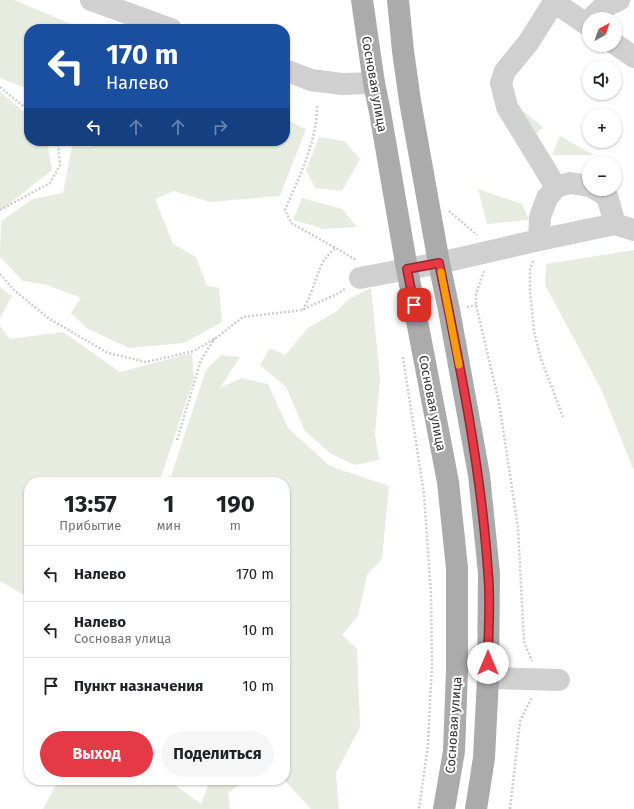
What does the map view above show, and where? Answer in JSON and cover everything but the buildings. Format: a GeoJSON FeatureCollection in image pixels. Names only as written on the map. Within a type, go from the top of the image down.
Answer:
{"type":"FeatureCollection","features":[{"type":"Feature","properties":{"kind":"main road","name":"Сосновая улица"},"geometry":{"type":"LineString","coordinates":[[362,0],[374,83],[407,269],[448,482],[457,568],[457,670],[454,751],[444,809]]}},
{"type":"Feature","properties":{"kind":"main road"},"geometry":{"type":"LineString","coordinates":[[398,0],[410,100],[479,475],[489,573],[488,678],[484,758],[476,809]]}},
{"type":"Feature","properties":{"kind":"lane"},"geometry":{"type":"LineString","coordinates":[[91,0],[157,24]]}},
{"type":"Feature","properties":{"kind":"lane"},"geometry":{"type":"LineString","coordinates":[[598,12],[602,8],[619,0]]}},
{"type":"Feature","properties":{"kind":"lane"},"geometry":{"type":"LineString","coordinates":[[556,187],[507,107],[501,83],[505,71],[528,44],[554,2],[582,18]]}},
{"type":"Feature","properties":{"kind":"lane"},"geometry":{"type":"LineString","coordinates":[[622,49],[634,57]]}},
{"type":"Feature","properties":{"kind":"lane"},"geometry":{"type":"LineString","coordinates":[[290,72],[311,80],[342,84],[374,83]]}},
{"type":"Feature","properties":{"kind":"lane"},"geometry":{"type":"LineString","coordinates":[[539,240],[540,217],[547,198],[556,187],[570,183],[582,185]]}},
{"type":"Feature","properties":{"kind":"lane"},"geometry":{"type":"LineString","coordinates":[[367,276],[439,263],[539,240],[625,227],[607,196]]}},
{"type":"Feature","properties":{"kind":"lane"},"geometry":{"type":"LineString","coordinates":[[488,678],[559,680]]}},
{"type":"Feature","properties":{"kind":"path"},"geometry":{"type":"LineString","coordinates":[[0,87],[24,107]]}},
{"type":"Feature","properties":{"kind":"path"},"geometry":{"type":"LineString","coordinates":[[317,106],[317,123],[304,166],[286,210],[292,223],[361,263],[367,276]]}},
{"type":"Feature","properties":{"kind":"path"},"geometry":{"type":"LineString","coordinates":[[0,210],[50,183],[60,165],[58,146]]}},
{"type":"Feature","properties":{"kind":"path"},"geometry":{"type":"LineString","coordinates":[[539,240],[530,269],[530,291],[534,331],[541,359],[563,418]]}},
{"type":"Feature","properties":{"kind":"path"},"geometry":{"type":"LineString","coordinates":[[302,310],[310,296],[315,279],[323,262],[331,251],[336,248]]}},
{"type":"Feature","properties":{"kind":"path"},"geometry":{"type":"LineString","coordinates":[[0,274],[14,290],[48,318],[108,353],[146,362],[194,351],[216,338],[243,316],[302,310],[339,293]]}},
{"type":"Feature","properties":{"kind":"path"},"geometry":{"type":"LineString","coordinates":[[449,310],[476,305]]}},
{"type":"Feature","properties":{"kind":"path"},"geometry":{"type":"LineString","coordinates":[[177,440],[202,360],[216,338]]}},
{"type":"Feature","properties":{"kind":"path"},"geometry":{"type":"LineString","coordinates":[[402,352],[424,494],[431,595],[432,664],[428,744],[419,809]]}},
{"type":"Feature","properties":{"kind":"shaded area"},"geometry":{"type":"Polygon","coordinates":[[[0,0],[14,0],[71,24],[24,24],[24,87],[0,78],[0,0]]]}},
{"type":"Feature","properties":{"kind":"shaded area"},"geometry":{"type":"Polygon","coordinates":[[[0,92],[24,112],[24,146],[48,146],[52,170],[0,211],[0,92]]]}},
{"type":"Feature","properties":{"kind":"shaded area"},"geometry":{"type":"Polygon","coordinates":[[[513,103],[543,127],[531,139],[513,103]]]}},
{"type":"Feature","properties":{"kind":"shaded area"},"geometry":{"type":"Polygon","coordinates":[[[290,121],[306,129],[280,196],[210,202],[174,191],[155,199],[173,244],[196,257],[207,286],[219,288],[222,322],[184,343],[129,348],[88,329],[71,313],[81,298],[47,285],[23,281],[0,257],[1,221],[33,199],[63,193],[72,146],[91,147],[90,146],[290,146],[290,121]]]}},
{"type":"Feature","properties":{"kind":"shaded area"},"geometry":{"type":"Polygon","coordinates":[[[560,136],[594,155],[552,155],[560,136]]]}},
{"type":"Feature","properties":{"kind":"shaded area"},"geometry":{"type":"Polygon","coordinates":[[[319,137],[344,141],[360,159],[342,191],[315,188],[306,170],[319,137]]]}},
{"type":"Feature","properties":{"kind":"shaded area"},"geometry":{"type":"Polygon","coordinates":[[[478,189],[522,204],[529,220],[487,224],[478,189]]]}},
{"type":"Feature","properties":{"kind":"shaded area"},"geometry":{"type":"Polygon","coordinates":[[[302,198],[342,209],[357,227],[324,229],[293,220],[302,198]]]}},
{"type":"Feature","properties":{"kind":"shaded area"},"geometry":{"type":"Polygon","coordinates":[[[634,250],[634,471],[601,389],[545,285],[546,264],[634,250]]]}},
{"type":"Feature","properties":{"kind":"shaded area"},"geometry":{"type":"Polygon","coordinates":[[[0,287],[12,296],[0,318],[0,287]]]}},
{"type":"Feature","properties":{"kind":"shaded area"},"geometry":{"type":"Polygon","coordinates":[[[371,288],[380,377],[375,434],[379,460],[355,465],[331,454],[305,431],[286,387],[260,365],[270,348],[285,355],[308,328],[337,311],[349,299],[371,288]]]}},
{"type":"Feature","properties":{"kind":"shaded area"},"geometry":{"type":"Polygon","coordinates":[[[0,326],[10,339],[63,332],[120,372],[192,353],[194,378],[160,477],[24,477],[24,595],[0,581],[0,326]]]}},
{"type":"Feature","properties":{"kind":"shaded area"},"geometry":{"type":"Polygon","coordinates":[[[221,355],[240,357],[220,388],[241,378],[268,384],[288,428],[330,466],[389,486],[382,559],[367,575],[358,616],[342,635],[357,649],[360,727],[336,773],[339,809],[311,809],[289,785],[290,785],[290,477],[171,477],[206,370],[221,355]]]}},
{"type":"Feature","properties":{"kind":"shaded area"},"geometry":{"type":"Polygon","coordinates":[[[56,785],[175,785],[201,804],[208,785],[238,785],[228,793],[230,809],[43,809],[56,785]]]}},
{"type":"Feature","properties":{"kind":"slow traffic"},"geometry":{"type":"LineString","coordinates":[[441,272],[459,365]]}},
{"type":"Feature","properties":{"kind":"route"},"geometry":{"type":"LineString","coordinates":[[414,305],[407,269],[439,263],[479,475],[489,573],[488,663]]}}]}
